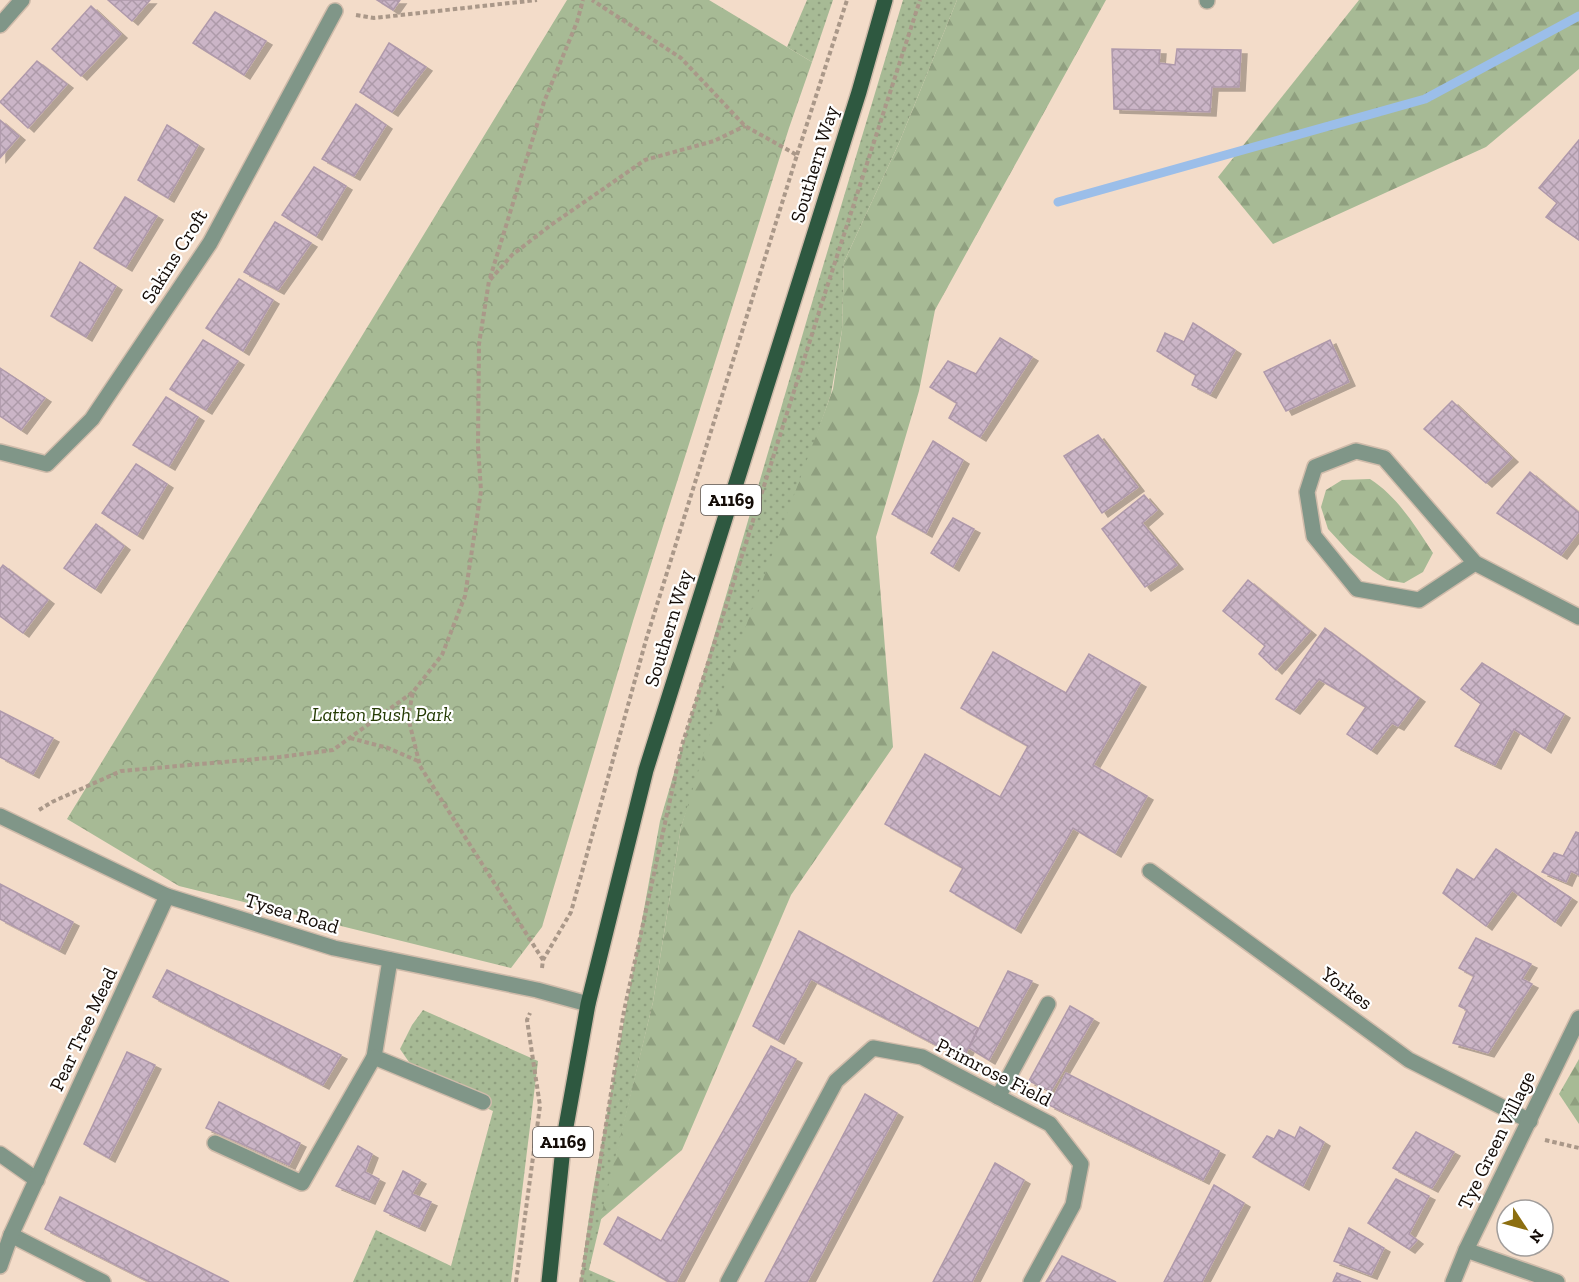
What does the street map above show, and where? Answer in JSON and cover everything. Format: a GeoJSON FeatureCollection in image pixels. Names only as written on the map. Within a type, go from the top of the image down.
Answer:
{"type":"FeatureCollection","features":[{"type":"Feature","properties":{"kind":"main road","name":"Southern Way"},"geometry":{"type":"LineString","coordinates":[[549,1282],[564,1138],[588,1004],[646,770],[856,103],[885,0]]}},
{"type":"Feature","properties":{"kind":"street"},"geometry":{"type":"LineString","coordinates":[[0,25],[22,0]]}},
{"type":"Feature","properties":{"kind":"street","name":"Sakins Croft"},"geometry":{"type":"LineString","coordinates":[[0,452],[47,464],[92,419],[210,243],[335,11]]}},
{"type":"Feature","properties":{"kind":"street"},"geometry":{"type":"LineString","coordinates":[[1475,563],[1419,600],[1357,589],[1314,536],[1307,492],[1315,467],[1356,451],[1384,458],[1475,563],[1579,617]]}},
{"type":"Feature","properties":{"kind":"street","name":"Tysea Road"},"geometry":{"type":"LineString","coordinates":[[0,816],[167,896],[334,948],[537,990],[588,1004]]}},
{"type":"Feature","properties":{"kind":"street","name":"Yorkes"},"geometry":{"type":"LineString","coordinates":[[1150,871],[1409,1060],[1527,1128]]}},
{"type":"Feature","properties":{"kind":"street","name":"Pear Tree Mead"},"geometry":{"type":"LineString","coordinates":[[0,1266],[11,1235],[167,896]]}},
{"type":"Feature","properties":{"kind":"street"},"geometry":{"type":"LineString","coordinates":[[215,1143],[302,1183],[374,1057],[390,960]]}},
{"type":"Feature","properties":{"kind":"street"},"geometry":{"type":"LineString","coordinates":[[998,1097],[1048,1004]]}},
{"type":"Feature","properties":{"kind":"street","name":"Tye Green Village"},"geometry":{"type":"LineString","coordinates":[[1453,1282],[1466,1250],[1579,1018]]}},
{"type":"Feature","properties":{"kind":"street","name":"Primrose Field"},"geometry":{"type":"LineString","coordinates":[[728,1282],[836,1081],[873,1048],[922,1057],[1050,1124],[1081,1164],[1073,1205],[1031,1282]]}},
{"type":"Feature","properties":{"kind":"street"},"geometry":{"type":"LineString","coordinates":[[374,1057],[483,1102]]}},
{"type":"Feature","properties":{"kind":"street"},"geometry":{"type":"LineString","coordinates":[[0,1154],[37,1180]]}},
{"type":"Feature","properties":{"kind":"street"},"geometry":{"type":"LineString","coordinates":[[11,1235],[103,1282]]}},
{"type":"Feature","properties":{"kind":"street"},"geometry":{"type":"LineString","coordinates":[[1466,1250],[1557,1282]]}},
{"type":"Feature","properties":{"kind":"path"},"geometry":{"type":"LineString","coordinates":[[335,11],[374,18],[537,0]]}},
{"type":"Feature","properties":{"kind":"path"},"geometry":{"type":"LineString","coordinates":[[15,825],[52,802],[122,771],[333,750],[413,693],[442,655],[465,596],[481,491],[478,446],[479,344],[489,281],[544,102],[577,22],[583,0]]}},
{"type":"Feature","properties":{"kind":"path"},"geometry":{"type":"LineString","coordinates":[[592,0],[681,58],[745,126],[797,155]]}},
{"type":"Feature","properties":{"kind":"path"},"geometry":{"type":"LineString","coordinates":[[516,1282],[540,1106],[527,1020],[537,990],[543,960],[571,912],[646,640],[847,0]]}},
{"type":"Feature","properties":{"kind":"path"},"geometry":{"type":"LineString","coordinates":[[581,1282],[624,1011],[682,745],[920,0]]}},
{"type":"Feature","properties":{"kind":"path"},"geometry":{"type":"LineString","coordinates":[[489,281],[513,255],[536,237],[645,160],[714,141],[745,126]]}},
{"type":"Feature","properties":{"kind":"path"},"geometry":{"type":"LineString","coordinates":[[413,693],[408,717],[419,761],[543,960]]}},
{"type":"Feature","properties":{"kind":"path"},"geometry":{"type":"LineString","coordinates":[[350,738],[388,748],[419,761]]}},
{"type":"Feature","properties":{"kind":"path"},"geometry":{"type":"LineString","coordinates":[[1527,1128],[1579,1148]]}},
{"type":"Feature","properties":{"kind":"green space","name":"Latton Bush Park"},"geometry":{"type":"Polygon","coordinates":[[[567,0],[709,0],[812,62],[633,621],[542,927],[511,968],[179,886],[67,819],[567,0]]]}},
{"type":"Feature","properties":{"kind":"green space"},"geometry":{"type":"Polygon","coordinates":[[[807,0],[833,0],[812,62],[787,47],[807,0]]]}},
{"type":"Feature","properties":{"kind":"green space"},"geometry":{"type":"Polygon","coordinates":[[[903,0],[957,0],[899,143],[844,262],[842,330],[831,394],[681,827],[653,1002],[589,1270],[616,1282],[580,1282],[592,1196],[660,821],[903,0]]]}},
{"type":"Feature","properties":{"kind":"green space"},"geometry":{"type":"Polygon","coordinates":[[[957,0],[1106,0],[935,310],[919,391],[876,537],[893,747],[791,895],[682,1150],[600,1220],[653,1002],[681,827],[729,672],[833,389],[842,330],[844,262],[899,143],[957,0]]]}},
{"type":"Feature","properties":{"kind":"green space"},"geometry":{"type":"Polygon","coordinates":[[[1359,0],[1579,0],[1579,69],[1486,147],[1273,244],[1218,177],[1359,0]]]}},
{"type":"Feature","properties":{"kind":"green space"},"geometry":{"type":"Polygon","coordinates":[[[1370,479],[1397,503],[1413,522],[1433,553],[1423,572],[1404,583],[1387,580],[1373,571],[1350,553],[1328,529],[1321,507],[1326,490],[1342,480],[1370,479]]]}},
{"type":"Feature","properties":{"kind":"green space"},"geometry":{"type":"Polygon","coordinates":[[[423,1010],[538,1061],[511,1282],[353,1282],[376,1230],[451,1266],[493,1111],[433,1084],[411,1065],[400,1049],[412,1025],[423,1010]]]}},
{"type":"Feature","properties":{"kind":"green space"},"geometry":{"type":"Polygon","coordinates":[[[1579,1059],[1579,1124],[1559,1094],[1579,1059]]]}},
{"type":"Feature","properties":{"kind":"building"},"geometry":{"type":"Polygon","coordinates":[[[108,0],[150,0],[132,21],[108,0]]]}},
{"type":"Feature","properties":{"kind":"building"},"geometry":{"type":"Polygon","coordinates":[[[377,0],[400,0],[393,10],[377,0]]]}},
{"type":"Feature","properties":{"kind":"building"},"geometry":{"type":"Polygon","coordinates":[[[91,6],[121,34],[81,76],[52,49],[91,6]]]}},
{"type":"Feature","properties":{"kind":"building"},"geometry":{"type":"Polygon","coordinates":[[[215,12],[266,41],[244,75],[193,43],[215,12]]]}},
{"type":"Feature","properties":{"kind":"building"},"geometry":{"type":"Polygon","coordinates":[[[389,43],[426,67],[392,112],[360,92],[389,43]]]}},
{"type":"Feature","properties":{"kind":"building"},"geometry":{"type":"Polygon","coordinates":[[[1112,49],[1160,50],[1159,63],[1175,65],[1177,49],[1241,50],[1239,87],[1212,87],[1210,112],[1114,109],[1112,49]]]}},
{"type":"Feature","properties":{"kind":"building"},"geometry":{"type":"Polygon","coordinates":[[[37,61],[67,84],[28,128],[0,102],[37,61]]]}},
{"type":"Feature","properties":{"kind":"building"},"geometry":{"type":"Polygon","coordinates":[[[356,104],[386,125],[354,176],[322,159],[356,104]]]}},
{"type":"Feature","properties":{"kind":"building"},"geometry":{"type":"Polygon","coordinates":[[[0,120],[19,136],[0,158],[0,120]]]}},
{"type":"Feature","properties":{"kind":"building"},"geometry":{"type":"Polygon","coordinates":[[[167,125],[198,145],[168,198],[138,180],[167,125]]]}},
{"type":"Feature","properties":{"kind":"building"},"geometry":{"type":"Polygon","coordinates":[[[1579,140],[1579,240],[1546,217],[1557,203],[1539,188],[1579,140]]]}},
{"type":"Feature","properties":{"kind":"building"},"geometry":{"type":"Polygon","coordinates":[[[314,167],[346,186],[316,236],[282,215],[314,167]]]}},
{"type":"Feature","properties":{"kind":"building"},"geometry":{"type":"Polygon","coordinates":[[[125,197],[157,216],[126,267],[94,248],[125,197]]]}},
{"type":"Feature","properties":{"kind":"building"},"geometry":{"type":"Polygon","coordinates":[[[275,222],[311,243],[278,290],[244,272],[275,222]]]}},
{"type":"Feature","properties":{"kind":"building"},"geometry":{"type":"Polygon","coordinates":[[[80,262],[116,286],[86,337],[51,316],[80,262]]]}},
{"type":"Feature","properties":{"kind":"building"},"geometry":{"type":"Polygon","coordinates":[[[239,279],[273,300],[243,351],[206,328],[239,279]]]}},
{"type":"Feature","properties":{"kind":"building"},"geometry":{"type":"Polygon","coordinates":[[[1193,323],[1235,350],[1210,394],[1192,385],[1196,375],[1157,351],[1165,333],[1184,342],[1193,323]]]}},
{"type":"Feature","properties":{"kind":"building"},"geometry":{"type":"Polygon","coordinates":[[[1000,338],[1032,357],[980,437],[949,418],[957,403],[930,387],[948,361],[976,374],[1000,338]]]}},
{"type":"Feature","properties":{"kind":"building"},"geometry":{"type":"Polygon","coordinates":[[[203,340],[238,361],[206,410],[170,389],[203,340]]]}},
{"type":"Feature","properties":{"kind":"building"},"geometry":{"type":"Polygon","coordinates":[[[1330,340],[1349,382],[1286,411],[1264,372],[1330,340]]]}},
{"type":"Feature","properties":{"kind":"building"},"geometry":{"type":"Polygon","coordinates":[[[0,368],[45,398],[21,430],[0,416],[0,368]]]}},
{"type":"Feature","properties":{"kind":"building"},"geometry":{"type":"Polygon","coordinates":[[[166,397],[198,417],[169,466],[133,445],[166,397]]]}},
{"type":"Feature","properties":{"kind":"building"},"geometry":{"type":"Polygon","coordinates":[[[1452,401],[1512,458],[1486,483],[1424,429],[1452,401]]]}},
{"type":"Feature","properties":{"kind":"building"},"geometry":{"type":"Polygon","coordinates":[[[1098,435],[1138,487],[1102,513],[1064,456],[1098,435]]]}},
{"type":"Feature","properties":{"kind":"building"},"geometry":{"type":"Polygon","coordinates":[[[933,441],[963,460],[926,533],[892,514],[933,441]]]}},
{"type":"Feature","properties":{"kind":"building"},"geometry":{"type":"Polygon","coordinates":[[[136,464],[167,484],[137,535],[102,513],[136,464]]]}},
{"type":"Feature","properties":{"kind":"building"},"geometry":{"type":"Polygon","coordinates":[[[1530,472],[1579,513],[1579,531],[1561,555],[1497,513],[1530,472]]]}},
{"type":"Feature","properties":{"kind":"building"},"geometry":{"type":"Polygon","coordinates":[[[1144,495],[1157,510],[1142,523],[1177,565],[1145,587],[1102,529],[1144,495]]]}},
{"type":"Feature","properties":{"kind":"building"},"geometry":{"type":"Polygon","coordinates":[[[953,518],[974,529],[953,567],[931,553],[953,518]]]}},
{"type":"Feature","properties":{"kind":"building"},"geometry":{"type":"Polygon","coordinates":[[[96,524],[124,546],[95,589],[64,568],[96,524]]]}},
{"type":"Feature","properties":{"kind":"building"},"geometry":{"type":"Polygon","coordinates":[[[3,565],[48,600],[23,633],[0,616],[0,569],[3,565]]]}},
{"type":"Feature","properties":{"kind":"building"},"geometry":{"type":"Polygon","coordinates":[[[1248,580],[1310,631],[1276,670],[1259,654],[1265,646],[1223,611],[1248,580]]]}},
{"type":"Feature","properties":{"kind":"building"},"geometry":{"type":"Polygon","coordinates":[[[1325,628],[1419,698],[1398,726],[1392,723],[1371,750],[1347,734],[1366,707],[1319,679],[1294,710],[1276,699],[1325,628]]]}},
{"type":"Feature","properties":{"kind":"building"},"geometry":{"type":"Polygon","coordinates":[[[993,652],[1066,693],[1089,654],[1140,683],[1093,765],[1147,796],[1115,853],[1073,828],[1015,929],[950,891],[963,868],[885,824],[925,754],[1000,797],[1028,746],[961,708],[993,652]]]}},
{"type":"Feature","properties":{"kind":"building"},"geometry":{"type":"Polygon","coordinates":[[[1482,663],[1564,714],[1545,749],[1514,729],[1495,765],[1455,746],[1481,704],[1461,689],[1482,663]]]}},
{"type":"Feature","properties":{"kind":"building"},"geometry":{"type":"Polygon","coordinates":[[[0,711],[53,738],[33,774],[0,757],[0,711]]]}},
{"type":"Feature","properties":{"kind":"building"},"geometry":{"type":"Polygon","coordinates":[[[1576,832],[1579,833],[1579,875],[1571,871],[1566,882],[1542,872],[1554,853],[1563,856],[1576,832]]]}},
{"type":"Feature","properties":{"kind":"building"},"geometry":{"type":"Polygon","coordinates":[[[1496,849],[1571,898],[1555,922],[1512,890],[1486,926],[1443,893],[1457,869],[1474,880],[1496,849]]]}},
{"type":"Feature","properties":{"kind":"building"},"geometry":{"type":"Polygon","coordinates":[[[0,884],[73,922],[59,950],[0,919],[0,884]]]}},
{"type":"Feature","properties":{"kind":"building"},"geometry":{"type":"Polygon","coordinates":[[[799,931],[978,1028],[963,1059],[811,979],[778,1040],[753,1026],[799,931]]]}},
{"type":"Feature","properties":{"kind":"building"},"geometry":{"type":"Polygon","coordinates":[[[1476,938],[1531,964],[1522,979],[1532,984],[1488,1053],[1453,1043],[1467,1010],[1459,1006],[1474,976],[1459,968],[1476,938]]]}},
{"type":"Feature","properties":{"kind":"building"},"geometry":{"type":"Polygon","coordinates":[[[167,970],[341,1055],[323,1085],[153,997],[167,970]]]}},
{"type":"Feature","properties":{"kind":"building"},"geometry":{"type":"Polygon","coordinates":[[[1008,971],[1032,981],[989,1060],[969,1048],[1008,971]]]}},
{"type":"Feature","properties":{"kind":"building"},"geometry":{"type":"Polygon","coordinates":[[[1070,1006],[1093,1019],[1051,1091],[1029,1081],[1070,1006]]]}},
{"type":"Feature","properties":{"kind":"building"},"geometry":{"type":"Polygon","coordinates":[[[771,1046],[796,1059],[676,1282],[669,1282],[604,1244],[618,1217],[661,1241],[771,1046]]]}},
{"type":"Feature","properties":{"kind":"building"},"geometry":{"type":"Polygon","coordinates":[[[127,1052],[155,1065],[109,1158],[84,1144],[127,1052]]]}},
{"type":"Feature","properties":{"kind":"building"},"geometry":{"type":"Polygon","coordinates":[[[1066,1073],[1219,1151],[1203,1180],[1049,1105],[1066,1073]]]}},
{"type":"Feature","properties":{"kind":"building"},"geometry":{"type":"Polygon","coordinates":[[[865,1094],[897,1113],[807,1282],[765,1282],[865,1094]]]}},
{"type":"Feature","properties":{"kind":"building"},"geometry":{"type":"Polygon","coordinates":[[[219,1102],[300,1143],[289,1165],[206,1128],[219,1102]]]}},
{"type":"Feature","properties":{"kind":"building"},"geometry":{"type":"Polygon","coordinates":[[[1300,1127],[1324,1142],[1303,1186],[1253,1157],[1267,1136],[1274,1139],[1279,1130],[1295,1138],[1300,1127]]]}},
{"type":"Feature","properties":{"kind":"building"},"geometry":{"type":"Polygon","coordinates":[[[1416,1132],[1454,1152],[1432,1188],[1393,1168],[1416,1132]]]}},
{"type":"Feature","properties":{"kind":"building"},"geometry":{"type":"Polygon","coordinates":[[[358,1146],[372,1154],[365,1172],[379,1179],[369,1200],[336,1186],[358,1146]]]}},
{"type":"Feature","properties":{"kind":"building"},"geometry":{"type":"Polygon","coordinates":[[[995,1163],[1024,1180],[972,1282],[933,1282],[995,1163]]]}},
{"type":"Feature","properties":{"kind":"building"},"geometry":{"type":"Polygon","coordinates":[[[403,1171],[420,1180],[412,1194],[431,1202],[419,1227],[384,1211],[403,1171]]]}},
{"type":"Feature","properties":{"kind":"building"},"geometry":{"type":"Polygon","coordinates":[[[1396,1179],[1429,1196],[1409,1234],[1417,1240],[1409,1249],[1368,1223],[1396,1179]]]}},
{"type":"Feature","properties":{"kind":"building"},"geometry":{"type":"Polygon","coordinates":[[[1214,1185],[1244,1203],[1202,1282],[1164,1282],[1214,1185]]]}},
{"type":"Feature","properties":{"kind":"building"},"geometry":{"type":"Polygon","coordinates":[[[60,1197],[229,1282],[150,1282],[45,1229],[60,1197]]]}},
{"type":"Feature","properties":{"kind":"building"},"geometry":{"type":"Polygon","coordinates":[[[1349,1228],[1384,1248],[1371,1275],[1334,1261],[1349,1228]]]}},
{"type":"Feature","properties":{"kind":"building"},"geometry":{"type":"Polygon","coordinates":[[[1062,1256],[1116,1282],[1046,1282],[1062,1256]]]}},
{"type":"Feature","properties":{"kind":"building"},"geometry":{"type":"Polygon","coordinates":[[[1337,1273],[1361,1282],[1333,1282],[1337,1273]]]}},
{"type":"Feature","properties":{"kind":"waterway"},"geometry":{"type":"LineString","coordinates":[[1058,202],[1425,99],[1579,16]]}}]}
